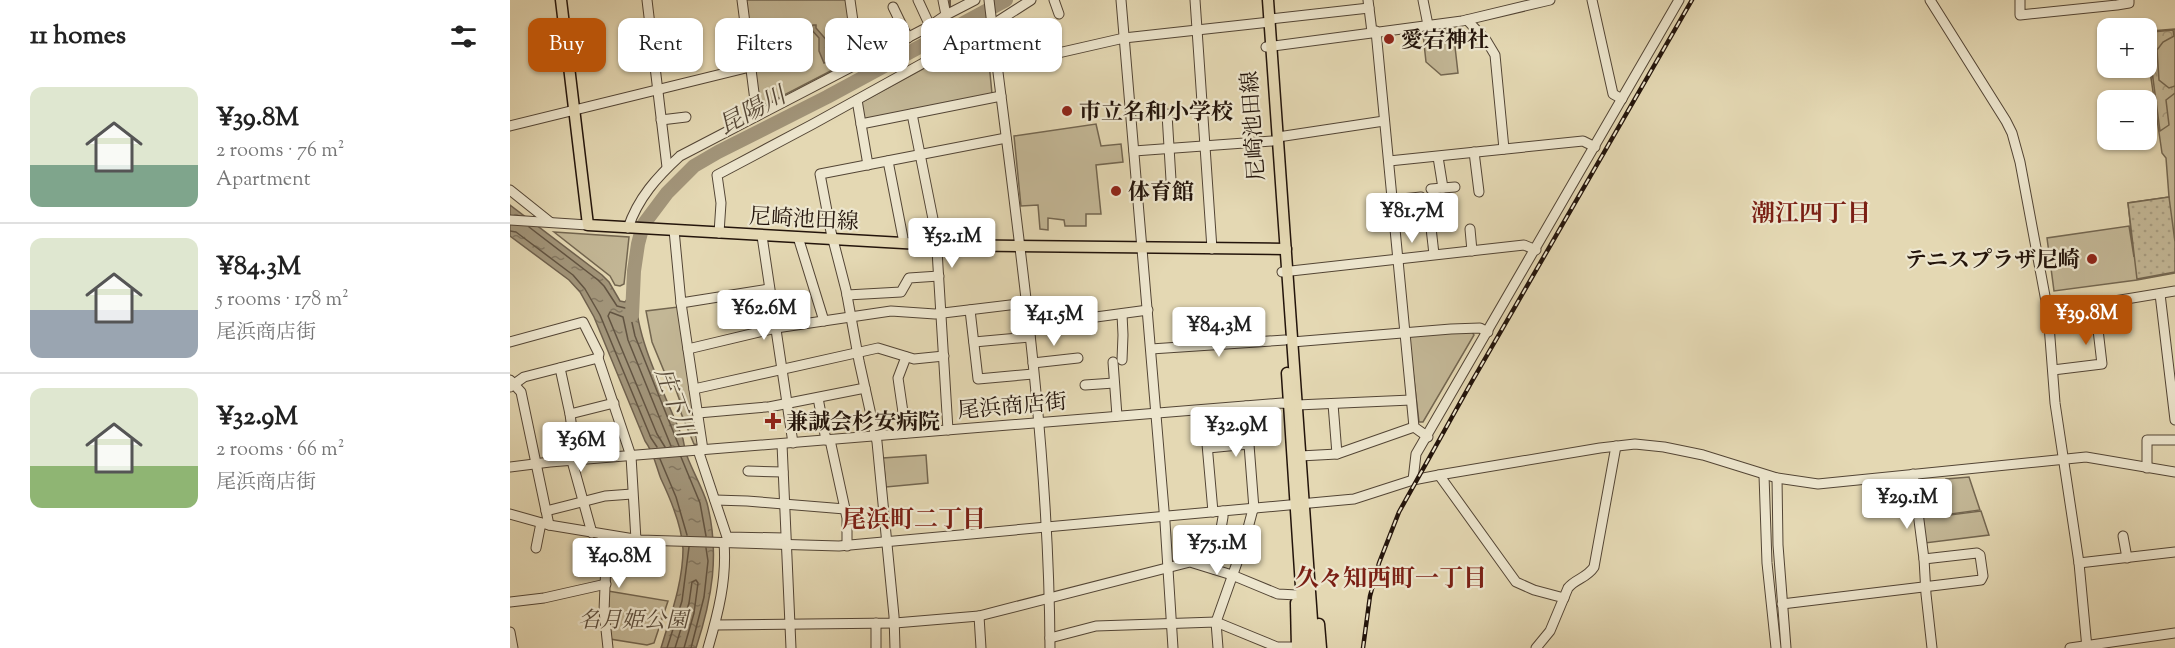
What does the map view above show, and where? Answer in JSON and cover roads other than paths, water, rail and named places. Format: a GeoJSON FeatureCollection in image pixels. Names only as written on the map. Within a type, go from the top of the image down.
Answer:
{"type":"FeatureCollection","features":[{"type":"Feature","properties":{"kind":"main road"},"geometry":{"type":"LineString","coordinates":[[561,0],[588,225]]}},
{"type":"Feature","properties":{"kind":"main road","name":"尼崎池田線"},"geometry":{"type":"LineString","coordinates":[[1262,0],[1268,21]]}},
{"type":"Feature","properties":{"kind":"main road","name":"尼崎池田線"},"geometry":{"type":"LineString","coordinates":[[1268,0],[1269,47],[1300,505],[1314,648]]}},
{"type":"Feature","properties":{"kind":"main road","name":"尼崎池田線"},"geometry":{"type":"LineString","coordinates":[[588,225],[938,245],[1283,249]]}},
{"type":"Feature","properties":{"kind":"main road","name":"尼崎池田線"},"geometry":{"type":"LineString","coordinates":[[1293,404],[1300,456],[1300,505]]}},
{"type":"Feature","properties":{"kind":"main road"},"geometry":{"type":"LineString","coordinates":[[1300,648],[1297,595],[1306,580],[1316,598],[1321,648]]}},
{"type":"Feature","properties":{"kind":"main road","name":"尼崎池田線"},"geometry":{"type":"LineString","coordinates":[[1300,648],[1306,580]]}},
{"type":"Feature","properties":{"kind":"street"},"geometry":{"type":"LineString","coordinates":[[647,0],[667,167]]}},
{"type":"Feature","properties":{"kind":"street"},"geometry":{"type":"LineString","coordinates":[[742,0],[744,18]]}},
{"type":"Feature","properties":{"kind":"street"},"geometry":{"type":"LineString","coordinates":[[850,0],[853,18]]}},
{"type":"Feature","properties":{"kind":"street"},"geometry":{"type":"LineString","coordinates":[[918,0],[926,18]]}},
{"type":"Feature","properties":{"kind":"street"},"geometry":{"type":"LineString","coordinates":[[943,0],[949,14]]}},
{"type":"Feature","properties":{"kind":"street"},"geometry":{"type":"LineString","coordinates":[[943,18],[975,0]]}},
{"type":"Feature","properties":{"kind":"street"},"geometry":{"type":"LineString","coordinates":[[989,0],[991,18]]}},
{"type":"Feature","properties":{"kind":"street"},"geometry":{"type":"LineString","coordinates":[[998,18],[1031,0]]}},
{"type":"Feature","properties":{"kind":"street"},"geometry":{"type":"LineString","coordinates":[[1054,0],[1059,14]]}},
{"type":"Feature","properties":{"kind":"street"},"geometry":{"type":"LineString","coordinates":[[1121,0],[1165,516],[1173,648]]}},
{"type":"Feature","properties":{"kind":"street"},"geometry":{"type":"LineString","coordinates":[[1195,0],[1212,249]]}},
{"type":"Feature","properties":{"kind":"street"},"geometry":{"type":"LineString","coordinates":[[1423,0],[1428,25]]}},
{"type":"Feature","properties":{"kind":"street"},"geometry":{"type":"LineString","coordinates":[[1269,47],[1467,20],[1550,0]]}},
{"type":"Feature","properties":{"kind":"street"},"geometry":{"type":"LineString","coordinates":[[1592,0],[1613,94],[1622,99]]}},
{"type":"Feature","properties":{"kind":"street"},"geometry":{"type":"LineString","coordinates":[[1413,480],[1416,454],[1428,437],[1679,0]]}},
{"type":"Feature","properties":{"kind":"street"},"geometry":{"type":"LineString","coordinates":[[1930,0],[2012,133],[2030,191],[2048,316],[2055,403],[2079,563],[2086,647]]}},
{"type":"Feature","properties":{"kind":"street"},"geometry":{"type":"LineString","coordinates":[[2020,0],[2020,15],[2117,5],[2129,3],[2129,0]]}},
{"type":"Feature","properties":{"kind":"street"},"geometry":{"type":"LineString","coordinates":[[1062,52],[1124,38],[1268,21],[1368,4],[1374,32],[1389,161],[1414,427]]}},
{"type":"Feature","properties":{"kind":"street"},"geometry":{"type":"LineString","coordinates":[[893,7],[898,18]]}},
{"type":"Feature","properties":{"kind":"street"},"geometry":{"type":"LineString","coordinates":[[1467,20],[1486,40],[1495,55],[1504,149]]}},
{"type":"Feature","properties":{"kind":"street"},"geometry":{"type":"LineString","coordinates":[[719,233],[721,203],[717,175],[921,63]]}},
{"type":"Feature","properties":{"kind":"street"},"geometry":{"type":"LineString","coordinates":[[510,126],[729,72]]}},
{"type":"Feature","properties":{"kind":"street"},"geometry":{"type":"LineString","coordinates":[[751,72],[757,116]]}},
{"type":"Feature","properties":{"kind":"street"},"geometry":{"type":"LineString","coordinates":[[631,228],[637,206],[667,167],[680,156],[843,72]]}},
{"type":"Feature","properties":{"kind":"street"},"geometry":{"type":"LineString","coordinates":[[998,72],[1033,363],[1046,527],[1050,643],[1096,626],[1216,622],[1261,645],[1300,648]]}},
{"type":"Feature","properties":{"kind":"street"},"geometry":{"type":"LineString","coordinates":[[861,124],[1001,96]]}},
{"type":"Feature","properties":{"kind":"street"},"geometry":{"type":"LineString","coordinates":[[857,100],[868,165]]}},
{"type":"Feature","properties":{"kind":"street"},"geometry":{"type":"LineString","coordinates":[[912,114],[938,245],[948,430]]}},
{"type":"Feature","properties":{"kind":"street"},"geometry":{"type":"LineString","coordinates":[[1167,114],[1171,180]]}},
{"type":"Feature","properties":{"kind":"street"},"geometry":{"type":"LineString","coordinates":[[661,120],[686,117]]}},
{"type":"Feature","properties":{"kind":"street"},"geometry":{"type":"LineString","coordinates":[[1134,151],[1275,139],[1384,121]]}},
{"type":"Feature","properties":{"kind":"street"},"geometry":{"type":"LineString","coordinates":[[895,648],[895,622],[884,502],[875,436],[820,174],[1006,138]]}},
{"type":"Feature","properties":{"kind":"street"},"geometry":{"type":"LineString","coordinates":[[1389,161],[1583,141],[1595,147]]}},
{"type":"Feature","properties":{"kind":"street"},"geometry":{"type":"LineString","coordinates":[[1474,152],[1479,192]]}},
{"type":"Feature","properties":{"kind":"street"},"geometry":{"type":"LineString","coordinates":[[1438,157],[1443,188]]}},
{"type":"Feature","properties":{"kind":"street"},"geometry":{"type":"LineString","coordinates":[[888,161],[904,243]]}},
{"type":"Feature","properties":{"kind":"street"},"geometry":{"type":"LineString","coordinates":[[1431,189],[1455,187]]}},
{"type":"Feature","properties":{"kind":"street"},"geometry":{"type":"LineString","coordinates":[[510,190],[551,223]]}},
{"type":"Feature","properties":{"kind":"street"},"geometry":{"type":"LineString","coordinates":[[1392,200],[1421,197],[1422,207]]}},
{"type":"Feature","properties":{"kind":"street"},"geometry":{"type":"LineString","coordinates":[[510,220],[588,225]]}},
{"type":"Feature","properties":{"kind":"street"},"geometry":{"type":"LineString","coordinates":[[1431,228],[1434,254]]}},
{"type":"Feature","properties":{"kind":"street"},"geometry":{"type":"LineString","coordinates":[[674,230],[681,303],[698,413],[696,451],[727,537],[847,546],[1300,505],[1354,499],[1413,480],[1439,475],[1635,444],[1703,455],[1764,475],[1818,484],[2086,457],[2175,472]]}},
{"type":"Feature","properties":{"kind":"street"},"geometry":{"type":"LineString","coordinates":[[1470,230],[1472,250]]}},
{"type":"Feature","properties":{"kind":"street"},"geometry":{"type":"LineString","coordinates":[[762,236],[793,443]]}},
{"type":"Feature","properties":{"kind":"street"},"geometry":{"type":"LineString","coordinates":[[798,237],[824,321]]}},
{"type":"Feature","properties":{"kind":"street"},"geometry":{"type":"LineString","coordinates":[[1284,272],[1524,245],[1536,250]]}},
{"type":"Feature","properties":{"kind":"street"},"geometry":{"type":"LineString","coordinates":[[847,295],[901,292],[909,278],[939,276]]}},
{"type":"Feature","properties":{"kind":"street"},"geometry":{"type":"LineString","coordinates":[[681,303],[769,289]]}},
{"type":"Feature","properties":{"kind":"street"},"geometry":{"type":"LineString","coordinates":[[2048,316],[2095,304],[2175,291]]}},
{"type":"Feature","properties":{"kind":"street"},"geometry":{"type":"LineString","coordinates":[[2160,294],[2175,420]]}},
{"type":"Feature","properties":{"kind":"street"},"geometry":{"type":"LineString","coordinates":[[688,349],[776,328],[891,311],[935,314],[1026,303]]}},
{"type":"Feature","properties":{"kind":"street"},"geometry":{"type":"LineString","coordinates":[[2053,370],[2102,364],[2095,304]]}},
{"type":"Feature","properties":{"kind":"street"},"geometry":{"type":"LineString","coordinates":[[970,310],[978,379],[1033,374]]}},
{"type":"Feature","properties":{"kind":"street"},"geometry":{"type":"LineString","coordinates":[[1029,326],[1148,310]]}},
{"type":"Feature","properties":{"kind":"street"},"geometry":{"type":"LineString","coordinates":[[1117,416],[1114,383],[1124,335],[1122,314]]}},
{"type":"Feature","properties":{"kind":"street"},"geometry":{"type":"LineString","coordinates":[[510,342],[583,322],[599,354],[598,358],[631,456],[636,540]]}},
{"type":"Feature","properties":{"kind":"street"},"geometry":{"type":"LineString","coordinates":[[1151,349],[1480,328],[1488,332]]}},
{"type":"Feature","properties":{"kind":"street"},"geometry":{"type":"LineString","coordinates":[[974,342],[1030,337]]}},
{"type":"Feature","properties":{"kind":"street"},"geometry":{"type":"LineString","coordinates":[[694,389],[878,348],[914,359],[944,356]]}},
{"type":"Feature","properties":{"kind":"street"},"geometry":{"type":"LineString","coordinates":[[906,357],[898,378],[906,434]]}},
{"type":"Feature","properties":{"kind":"street"},"geometry":{"type":"LineString","coordinates":[[536,548],[545,524],[546,511],[521,392],[511,384],[524,377],[598,358]]}},
{"type":"Feature","properties":{"kind":"street"},"geometry":{"type":"LineString","coordinates":[[1033,363],[1078,358]]}},
{"type":"Feature","properties":{"kind":"street"},"geometry":{"type":"LineString","coordinates":[[560,368],[570,414],[574,460],[583,502],[606,561],[604,621],[608,648]]}},
{"type":"Feature","properties":{"kind":"street"},"geometry":{"type":"LineString","coordinates":[[1085,385],[1114,383]]}},
{"type":"Feature","properties":{"kind":"street"},"geometry":{"type":"LineString","coordinates":[[698,413],[787,405],[865,388]]}},
{"type":"Feature","properties":{"kind":"street"},"geometry":{"type":"LineString","coordinates":[[818,398],[848,523],[847,546]]}},
{"type":"Feature","properties":{"kind":"street","name":"尾浜商店街"},"geometry":{"type":"LineString","coordinates":[[510,467],[1246,406],[1412,400]]}},
{"type":"Feature","properties":{"kind":"street"},"geometry":{"type":"LineString","coordinates":[[570,414],[614,402]]}},
{"type":"Feature","properties":{"kind":"street"},"geometry":{"type":"LineString","coordinates":[[1333,404],[1337,454]]}},
{"type":"Feature","properties":{"kind":"street"},"geometry":{"type":"LineString","coordinates":[[1218,648],[1216,622],[1244,543],[1253,509],[1246,406]]}},
{"type":"Feature","properties":{"kind":"street"},"geometry":{"type":"LineString","coordinates":[[1204,410],[1218,512],[1223,517],[1214,569]]}},
{"type":"Feature","properties":{"kind":"street"},"geometry":{"type":"LineString","coordinates":[[1414,427],[1428,437]]}},
{"type":"Feature","properties":{"kind":"street"},"geometry":{"type":"LineString","coordinates":[[1300,456],[1337,454],[1414,427]]}},
{"type":"Feature","properties":{"kind":"street"},"geometry":{"type":"LineString","coordinates":[[2147,468],[2147,440],[2175,440]]}},
{"type":"Feature","properties":{"kind":"street"},"geometry":{"type":"LineString","coordinates":[[782,444],[791,648]]}},
{"type":"Feature","properties":{"kind":"street"},"geometry":{"type":"LineString","coordinates":[[1208,448],[1249,444]]}},
{"type":"Feature","properties":{"kind":"street"},"geometry":{"type":"LineString","coordinates":[[1536,648],[1550,631],[1571,585],[1587,576],[1594,567],[1616,446]]}},
{"type":"Feature","properties":{"kind":"street"},"geometry":{"type":"LineString","coordinates":[[748,471],[783,472]]}},
{"type":"Feature","properties":{"kind":"street"},"geometry":{"type":"LineString","coordinates":[[1913,474],[1932,648]]}},
{"type":"Feature","properties":{"kind":"street"},"geometry":{"type":"LineString","coordinates":[[1439,475],[1516,582],[1534,590],[1564,598]]}},
{"type":"Feature","properties":{"kind":"street"},"geometry":{"type":"LineString","coordinates":[[1764,475],[1767,563],[1776,648]]}},
{"type":"Feature","properties":{"kind":"street"},"geometry":{"type":"LineString","coordinates":[[1777,478],[1778,545],[1786,648]]}},
{"type":"Feature","properties":{"kind":"street"},"geometry":{"type":"LineString","coordinates":[[546,511],[605,496],[632,494]]}},
{"type":"Feature","properties":{"kind":"street"},"geometry":{"type":"LineString","coordinates":[[715,500],[844,509]]}},
{"type":"Feature","properties":{"kind":"street"},"geometry":{"type":"LineString","coordinates":[[510,514],[545,524],[636,540],[722,543],[785,542]]}},
{"type":"Feature","properties":{"kind":"street"},"geometry":{"type":"LineString","coordinates":[[2124,536],[2127,558]]}},
{"type":"Feature","properties":{"kind":"street"},"geometry":{"type":"LineString","coordinates":[[708,648],[715,626],[724,571],[722,543]]}},
{"type":"Feature","properties":{"kind":"street"},"geometry":{"type":"LineString","coordinates":[[2079,563],[2175,552]]}},
{"type":"Feature","properties":{"kind":"street"},"geometry":{"type":"LineString","coordinates":[[1782,604],[1981,580],[1983,576],[1980,555],[1977,554],[1924,559]]}},
{"type":"Feature","properties":{"kind":"street"},"geometry":{"type":"LineString","coordinates":[[715,626],[876,623],[979,616],[1192,562],[1278,594],[1297,595]]}},
{"type":"Feature","properties":{"kind":"street"},"geometry":{"type":"LineString","coordinates":[[510,602],[544,598],[606,584]]}},
{"type":"Feature","properties":{"kind":"street"},"geometry":{"type":"LineString","coordinates":[[979,616],[981,648]]}},
{"type":"Feature","properties":{"kind":"street"},"geometry":{"type":"LineString","coordinates":[[876,623],[876,648]]}},
{"type":"Feature","properties":{"kind":"street"},"geometry":{"type":"LineString","coordinates":[[510,632],[513,648]]}},
{"type":"Feature","properties":{"kind":"street"},"geometry":{"type":"LineString","coordinates":[[2070,648],[2175,633]]}},
{"type":"Feature","properties":{"kind":"water"},"geometry":{"type":"Polygon","coordinates":[[[813,25],[816,25],[825,38],[824,63],[819,51],[819,38],[813,31],[813,25]]]}},
{"type":"Feature","properties":{"kind":"water"},"geometry":{"type":"Polygon","coordinates":[[[510,205],[602,275],[620,301],[625,302],[628,298],[636,298],[637,314],[647,350],[705,497],[711,522],[713,558],[710,594],[696,648],[661,648],[678,587],[683,549],[681,531],[653,455],[645,441],[594,317],[580,292],[569,280],[510,236],[510,205]]]}},
{"type":"Feature","properties":{"kind":"waterway"},"geometry":{"type":"LineString","coordinates":[[950,0],[950,9]]}},
{"type":"Feature","properties":{"kind":"waterway","name":"昆陽川"},"geometry":{"type":"LineString","coordinates":[[632,315],[634,271],[643,225],[667,193],[694,166],[1006,0]]}},
{"type":"Feature","properties":{"kind":"railway"},"geometry":{"type":"LineString","coordinates":[[1363,648],[1370,596],[1379,563],[1399,512],[1692,0]]}},
{"type":"Feature","properties":{"kind":"place","name":"愛宕神社"},"geometry":{"type":"Point","coordinates":[1389,39]}},
{"type":"Feature","properties":{"kind":"place","name":"市立名和小学校"},"geometry":{"type":"Point","coordinates":[1067,111]}},
{"type":"Feature","properties":{"kind":"place","name":"体育館"},"geometry":{"type":"Point","coordinates":[1116,191]}},
{"type":"Feature","properties":{"kind":"place","name":"テニスプラザ尼崎"},"geometry":{"type":"Point","coordinates":[2092,259]}},
{"type":"Feature","properties":{"kind":"place","name":"兼誠会杉安病院"},"geometry":{"type":"Point","coordinates":[773,421]}},
{"type":"Feature","properties":{"kind":"district","name":"潮江四丁目"},"geometry":{"type":"Point","coordinates":[1811,213]}},
{"type":"Feature","properties":{"kind":"district","name":"尾浜町二丁目"},"geometry":{"type":"Point","coordinates":[914,519]}},
{"type":"Feature","properties":{"kind":"district","name":"久々知西町一丁目"},"geometry":{"type":"Point","coordinates":[1391,578]}},
{"type":"Feature","properties":{"kind":"water label","name":"庄下川"},"geometry":{"type":"Point","coordinates":[675,402]}},
{"type":"Feature","properties":{"kind":"park label","name":"名月姫公園"},"geometry":{"type":"Point","coordinates":[633,619]}}]}
